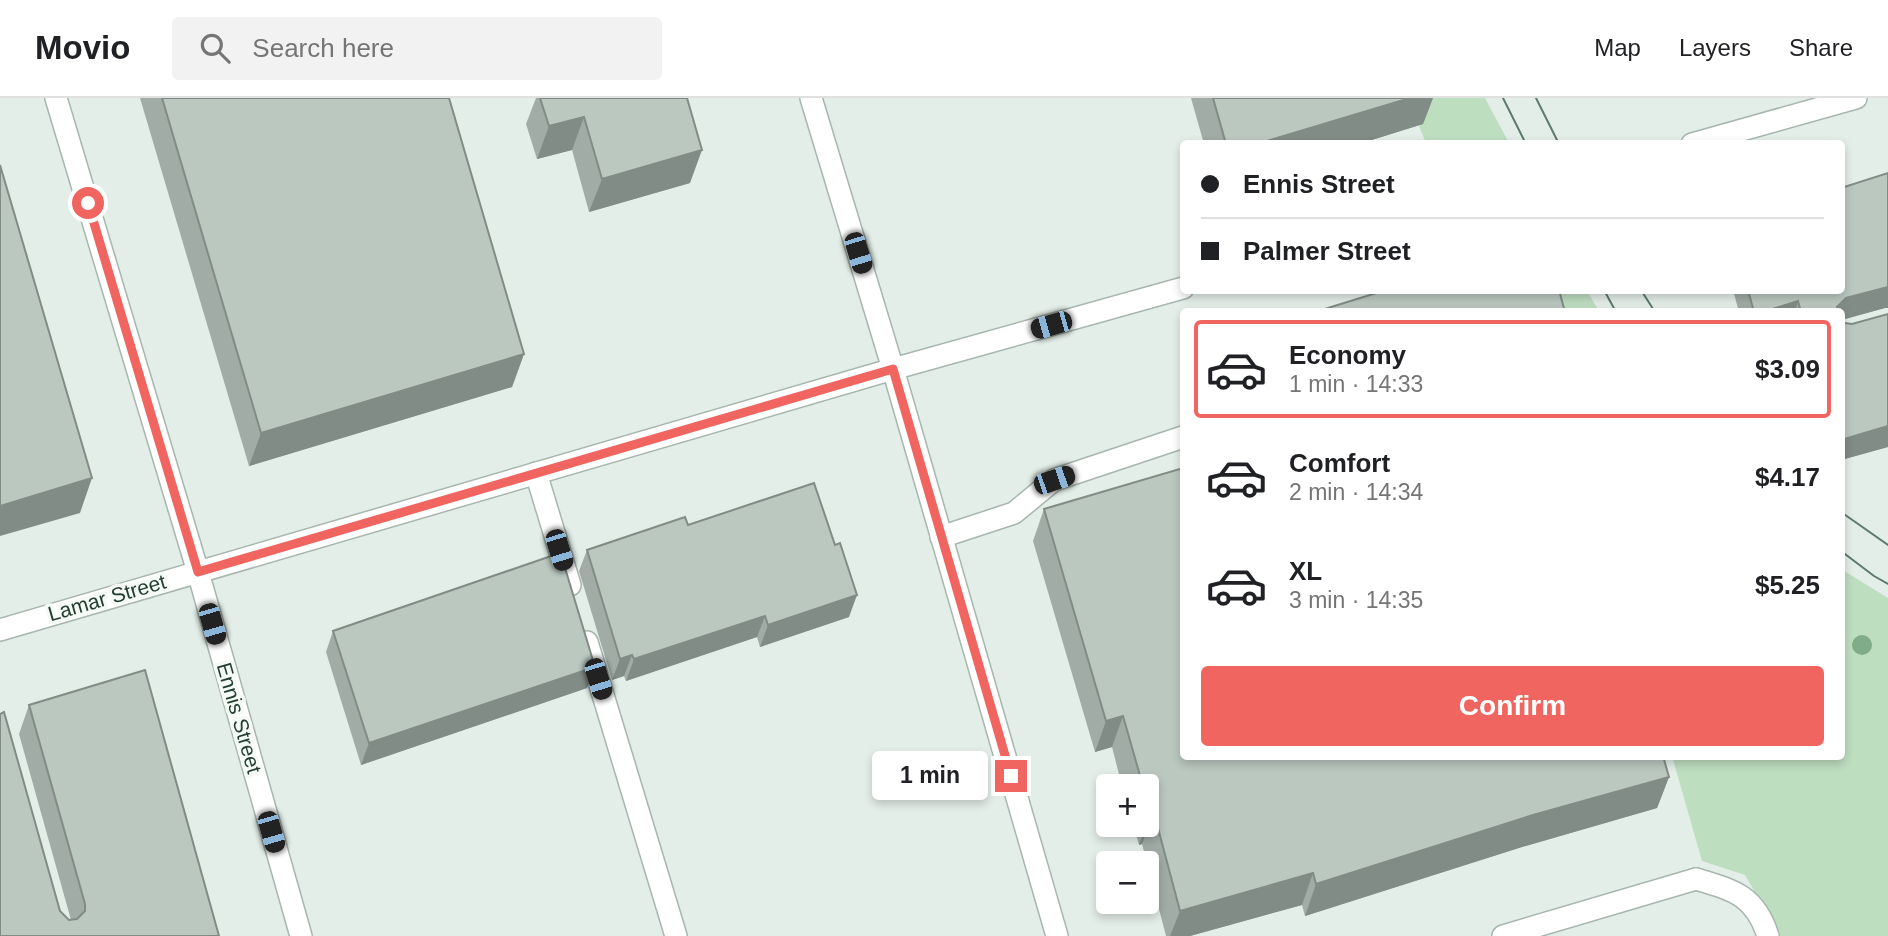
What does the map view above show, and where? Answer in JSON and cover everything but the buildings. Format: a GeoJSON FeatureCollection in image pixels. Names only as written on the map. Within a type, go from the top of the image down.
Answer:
{"type":"FeatureCollection","features":[{"type":"Feature","properties":{"kind":"street","name":"Ennis Street"},"geometry":{"type":"LineString","coordinates":[[56,98],[198,572],[301,936]]}},
{"type":"Feature","properties":{"kind":"street"},"geometry":{"type":"LineString","coordinates":[[811,98],[893,369],[1057,936]]}},
{"type":"Feature","properties":{"kind":"street"},"geometry":{"type":"LineString","coordinates":[[1706,140],[1856,98]]}},
{"type":"Feature","properties":{"kind":"street","name":"Lamar Street"},"geometry":{"type":"LineString","coordinates":[[0,630],[893,369],[1180,289]]}},
{"type":"Feature","properties":{"kind":"street"},"geometry":{"type":"LineString","coordinates":[[942,537],[1014,513],[1054,480],[1180,438]]}},
{"type":"Feature","properties":{"kind":"street"},"geometry":{"type":"LineString","coordinates":[[536,473],[676,936]]}},
{"type":"Feature","properties":{"kind":"street"},"geometry":{"type":"LineString","coordinates":[[1503,936],[1696,879],[1735,891],[1754,907],[1768,936]]}},
{"type":"Feature","properties":{"kind":"green space"},"geometry":{"type":"Polygon","coordinates":[[[1406,98],[1485,98],[1507,140],[1425,140],[1406,98]]]}},
{"type":"Feature","properties":{"kind":"green space"},"geometry":{"type":"Polygon","coordinates":[[[1537,294],[1589,294],[1597,308],[1541,308],[1537,294]]]}},
{"type":"Feature","properties":{"kind":"green space"},"geometry":{"type":"Polygon","coordinates":[[[1845,571],[1888,598],[1888,936],[1780,936],[1745,875],[1702,861],[1673,760],[1845,760],[1845,571]]]}},
{"type":"Feature","properties":{"kind":"tram line"},"geometry":{"type":"LineString","coordinates":[[1503,98],[1524,140]]}},
{"type":"Feature","properties":{"kind":"tram line"},"geometry":{"type":"LineString","coordinates":[[1536,98],[1557,140]]}},
{"type":"Feature","properties":{"kind":"tram line"},"geometry":{"type":"LineString","coordinates":[[1606,294],[1614,308]]}},
{"type":"Feature","properties":{"kind":"tram line"},"geometry":{"type":"LineString","coordinates":[[1644,294],[1652,308]]}},
{"type":"Feature","properties":{"kind":"tram line"},"geometry":{"type":"LineString","coordinates":[[1845,515],[1888,545]]}},
{"type":"Feature","properties":{"kind":"tram line"},"geometry":{"type":"LineString","coordinates":[[1845,554],[1888,584]]}},
{"type":"Feature","properties":{"kind":"route"},"geometry":{"type":"LineString","coordinates":[[88,203],[198,572],[893,369],[1011,776]]}}]}
